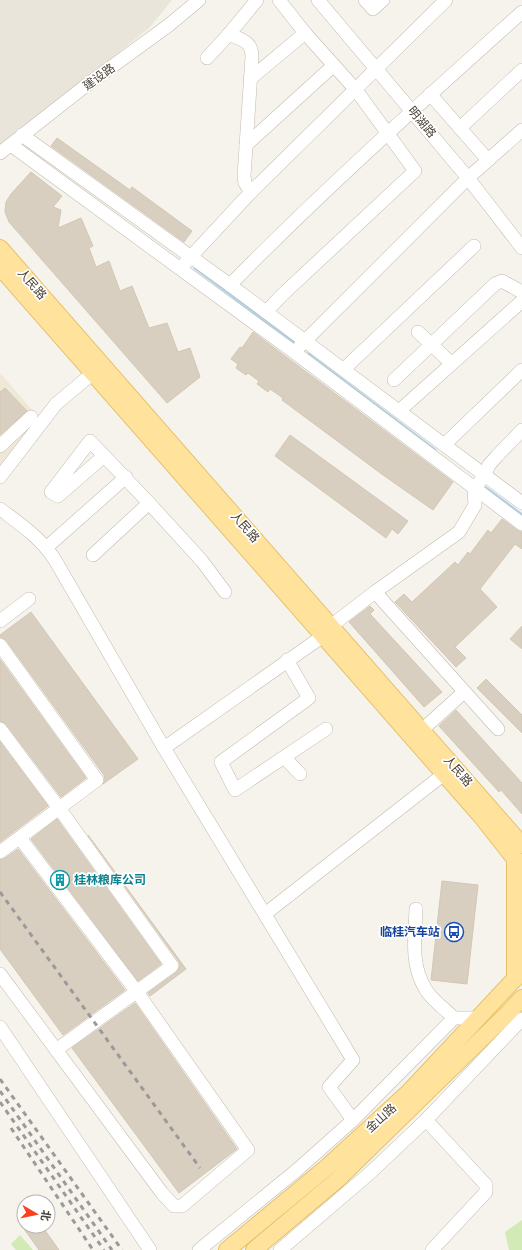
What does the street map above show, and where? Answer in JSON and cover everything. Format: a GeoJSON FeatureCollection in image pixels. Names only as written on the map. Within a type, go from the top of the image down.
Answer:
{"type":"FeatureCollection","features":[{"type":"Feature","properties":{"kind":"main road","name":"人民路"},"geometry":{"type":"LineString","coordinates":[[0,248],[327,631],[444,774],[485,811]]}},
{"type":"Feature","properties":{"kind":"main road","name":"人民路"},"geometry":{"type":"LineString","coordinates":[[0,267],[93,373],[327,631],[422,730],[485,811]]}},
{"type":"Feature","properties":{"kind":"main road"},"geometry":{"type":"LineString","coordinates":[[485,811],[520,857],[519,975]]}},
{"type":"Feature","properties":{"kind":"main road","name":"金山路"},"geometry":{"type":"LineString","coordinates":[[227,1250],[326,1168],[410,1092],[519,975]]}},
{"type":"Feature","properties":{"kind":"main road","name":"金山路"},"geometry":{"type":"LineString","coordinates":[[254,1250],[337,1180],[518,1013],[522,998]]}},
{"type":"Feature","properties":{"kind":"street","name":"建设路"},"geometry":{"type":"LineString","coordinates":[[0,153],[169,25],[198,0]]}},
{"type":"Feature","properties":{"kind":"street"},"geometry":{"type":"LineString","coordinates":[[207,58],[257,0]]}},
{"type":"Feature","properties":{"kind":"street"},"geometry":{"type":"LineString","coordinates":[[266,312],[282,295],[416,171],[356,90],[333,66],[279,0]]}},
{"type":"Feature","properties":{"kind":"street","name":"明湖路"},"geometry":{"type":"LineString","coordinates":[[318,0],[468,178],[522,248]]}},
{"type":"Feature","properties":{"kind":"street"},"geometry":{"type":"LineString","coordinates":[[365,0],[373,9],[383,0]]}},
{"type":"Feature","properties":{"kind":"street"},"geometry":{"type":"LineString","coordinates":[[180,270],[190,256],[251,192],[446,0]]}},
{"type":"Feature","properties":{"kind":"street"},"geometry":{"type":"LineString","coordinates":[[230,285],[257,257],[388,133],[522,12]]}},
{"type":"Feature","properties":{"kind":"street"},"geometry":{"type":"LineString","coordinates":[[250,79],[305,33]]}},
{"type":"Feature","properties":{"kind":"street"},"geometry":{"type":"LineString","coordinates":[[229,34],[247,43],[251,48],[252,57],[244,180],[251,192]]}},
{"type":"Feature","properties":{"kind":"street"},"geometry":{"type":"LineString","coordinates":[[246,145],[333,66]]}},
{"type":"Feature","properties":{"kind":"street"},"geometry":{"type":"LineString","coordinates":[[460,128],[522,70]]}},
{"type":"Feature","properties":{"kind":"street"},"geometry":{"type":"LineString","coordinates":[[430,94],[488,160]]}},
{"type":"Feature","properties":{"kind":"street"},"geometry":{"type":"LineString","coordinates":[[294,352],[468,178],[522,130]]}},
{"type":"Feature","properties":{"kind":"street"},"geometry":{"type":"LineString","coordinates":[[22,135],[230,285],[522,503]]}},
{"type":"Feature","properties":{"kind":"street"},"geometry":{"type":"LineString","coordinates":[[11,145],[294,352],[522,524]]}},
{"type":"Feature","properties":{"kind":"street"},"geometry":{"type":"LineString","coordinates":[[344,369],[474,246]]}},
{"type":"Feature","properties":{"kind":"street"},"geometry":{"type":"LineString","coordinates":[[394,380],[499,282],[502,281],[522,292]]}},
{"type":"Feature","properties":{"kind":"street"},"geometry":{"type":"LineString","coordinates":[[399,411],[522,301]]}},
{"type":"Feature","properties":{"kind":"street"},"geometry":{"type":"LineString","coordinates":[[418,332],[451,363]]}},
{"type":"Feature","properties":{"kind":"street"},"geometry":{"type":"LineString","coordinates":[[444,445],[522,370]]}},
{"type":"Feature","properties":{"kind":"street"},"geometry":{"type":"LineString","coordinates":[[0,477],[56,404],[93,373]]}},
{"type":"Feature","properties":{"kind":"street"},"geometry":{"type":"LineString","coordinates":[[0,446],[31,417]]}},
{"type":"Feature","properties":{"kind":"street"},"geometry":{"type":"LineString","coordinates":[[164,748],[327,631],[375,592],[460,532],[475,505],[474,489],[484,476],[489,465],[522,430]]}},
{"type":"Feature","properties":{"kind":"street"},"geometry":{"type":"LineString","coordinates":[[104,456],[126,477],[202,561],[225,592]]}},
{"type":"Feature","properties":{"kind":"street"},"geometry":{"type":"LineString","coordinates":[[47,547],[126,477]]}},
{"type":"Feature","properties":{"kind":"street"},"geometry":{"type":"LineString","coordinates":[[93,555],[149,503]]}},
{"type":"Feature","properties":{"kind":"street"},"geometry":{"type":"LineString","coordinates":[[0,509],[28,530],[47,547],[164,748],[353,1060],[329,1087],[353,1120]]}},
{"type":"Feature","properties":{"kind":"street"},"geometry":{"type":"LineString","coordinates":[[375,592],[498,729]]}},
{"type":"Feature","properties":{"kind":"street"},"geometry":{"type":"LineString","coordinates":[[0,621],[29,599]]}},
{"type":"Feature","properties":{"kind":"street"},"geometry":{"type":"LineString","coordinates":[[0,645],[97,780],[0,852]]}},
{"type":"Feature","properties":{"kind":"street"},"geometry":{"type":"LineString","coordinates":[[287,660],[309,698],[221,762],[235,790],[285,758],[326,729]]}},
{"type":"Feature","properties":{"kind":"street"},"geometry":{"type":"LineString","coordinates":[[422,730],[464,692]]}},
{"type":"Feature","properties":{"kind":"street"},"geometry":{"type":"LineString","coordinates":[[0,729],[59,808],[172,966],[56,1050]]}},
{"type":"Feature","properties":{"kind":"street"},"geometry":{"type":"LineString","coordinates":[[285,758],[300,774]]}},
{"type":"Feature","properties":{"kind":"street"},"geometry":{"type":"LineString","coordinates":[[265,914],[444,774]]}},
{"type":"Feature","properties":{"kind":"street"},"geometry":{"type":"LineString","coordinates":[[0,974],[162,1193],[174,1206],[182,1206],[248,1150],[136,992],[20,838]]}},
{"type":"Feature","properties":{"kind":"street"},"geometry":{"type":"LineString","coordinates":[[416,909],[414,955],[416,970],[426,990],[454,1018],[478,1018]]}},
{"type":"Feature","properties":{"kind":"street"},"geometry":{"type":"LineString","coordinates":[[280,1250],[370,1173],[426,1120],[518,1013]]}},
{"type":"Feature","properties":{"kind":"street"},"geometry":{"type":"LineString","coordinates":[[199,1250],[297,1170],[353,1120],[454,1018]]}},
{"type":"Feature","properties":{"kind":"street"},"geometry":{"type":"LineString","coordinates":[[0,1027],[150,1250]]}},
{"type":"Feature","properties":{"kind":"street"},"geometry":{"type":"LineString","coordinates":[[426,1120],[486,1185],[487,1189],[486,1192],[432,1250]]}},
{"type":"Feature","properties":{"kind":"shaded area"},"geometry":{"type":"Polygon","coordinates":[[[0,0],[172,0],[149,28],[0,147],[0,0]]]}},
{"type":"Feature","properties":{"kind":"shaded area"},"geometry":{"type":"Polygon","coordinates":[[[0,373],[41,420],[0,468],[0,373]]]}},
{"type":"Feature","properties":{"kind":"green space"},"geometry":{"type":"Polygon","coordinates":[[[522,1220],[522,1250],[509,1250],[505,1232],[522,1220]]]}},
{"type":"Feature","properties":{"kind":"green space"},"geometry":{"type":"Polygon","coordinates":[[[20,1235],[33,1250],[16,1250],[11,1244],[20,1235]]]}},
{"type":"Feature","properties":{"kind":"building"},"geometry":{"type":"Polygon","coordinates":[[[57,138],[130,190],[132,187],[192,231],[184,242],[51,146],[57,138]]]}},
{"type":"Feature","properties":{"kind":"building"},"geometry":{"type":"Polygon","coordinates":[[[31,172],[62,196],[53,207],[61,210],[58,228],[81,218],[93,246],[89,248],[96,267],[109,261],[120,291],[132,286],[149,328],[167,323],[178,352],[190,348],[200,377],[167,403],[9,222],[5,212],[6,202],[11,194],[31,172]]]}},
{"type":"Feature","properties":{"kind":"building"},"geometry":{"type":"Polygon","coordinates":[[[253,332],[453,482],[433,510],[282,400],[283,398],[270,389],[268,392],[257,384],[259,381],[248,373],[246,375],[236,368],[238,364],[231,359],[240,347],[242,348],[253,332]]]}},
{"type":"Feature","properties":{"kind":"building"},"geometry":{"type":"Polygon","coordinates":[[[5,388],[27,411],[0,435],[0,392],[5,388]]]}},
{"type":"Feature","properties":{"kind":"building"},"geometry":{"type":"Polygon","coordinates":[[[290,435],[408,521],[398,534],[392,529],[386,538],[275,456],[290,435]]]}},
{"type":"Feature","properties":{"kind":"building"},"geometry":{"type":"Polygon","coordinates":[[[502,519],[522,532],[522,549],[515,544],[480,589],[497,607],[455,647],[466,658],[456,667],[395,602],[404,594],[412,602],[455,562],[458,565],[468,552],[470,554],[488,530],[491,533],[502,519]]]}},
{"type":"Feature","properties":{"kind":"building"},"geometry":{"type":"Polygon","coordinates":[[[370,606],[374,610],[370,614],[442,692],[424,707],[349,622],[370,606]]]}},
{"type":"Feature","properties":{"kind":"building"},"geometry":{"type":"Polygon","coordinates":[[[31,612],[138,759],[103,784],[105,780],[104,775],[6,640],[0,637],[0,635],[31,612]]]}},
{"type":"Feature","properties":{"kind":"building"},"geometry":{"type":"Polygon","coordinates":[[[522,626],[522,649],[510,639],[522,626]]]}},
{"type":"Feature","properties":{"kind":"building"},"geometry":{"type":"Polygon","coordinates":[[[0,659],[86,778],[61,797],[6,724],[0,721],[0,659]]]}},
{"type":"Feature","properties":{"kind":"building"},"geometry":{"type":"Polygon","coordinates":[[[486,679],[522,715],[522,733],[477,688],[486,679]]]}},
{"type":"Feature","properties":{"kind":"building"},"geometry":{"type":"Polygon","coordinates":[[[456,710],[522,783],[522,814],[501,790],[499,792],[439,726],[456,710]]]}},
{"type":"Feature","properties":{"kind":"building"},"geometry":{"type":"Polygon","coordinates":[[[0,742],[48,806],[0,842],[0,742]]]}},
{"type":"Feature","properties":{"kind":"building"},"geometry":{"type":"Polygon","coordinates":[[[57,819],[161,964],[138,981],[31,839],[57,819]]]}},
{"type":"Feature","properties":{"kind":"building"},"geometry":{"type":"Polygon","coordinates":[[[88,835],[186,969],[150,996],[148,993],[177,972],[180,966],[179,962],[88,835]]]}},
{"type":"Feature","properties":{"kind":"building"},"geometry":{"type":"Polygon","coordinates":[[[18,849],[125,990],[63,1035],[0,949],[0,860],[18,849]]]}},
{"type":"Feature","properties":{"kind":"building","name":"临桂汽车站"},"geometry":{"type":"Polygon","coordinates":[[[442,881],[478,885],[467,984],[431,980],[442,881]]]}},
{"type":"Feature","properties":{"kind":"building"},"geometry":{"type":"Polygon","coordinates":[[[135,1003],[237,1149],[179,1193],[72,1048],[135,1003]]]}},
{"type":"Feature","properties":{"kind":"building"},"geometry":{"type":"Polygon","coordinates":[[[28,1234],[48,1234],[59,1250],[39,1250],[28,1234]]]}},
{"type":"Feature","properties":{"kind":"waterway"},"geometry":{"type":"LineString","coordinates":[[195,268],[296,344]]}},
{"type":"Feature","properties":{"kind":"waterway"},"geometry":{"type":"LineString","coordinates":[[308,354],[435,450]]}},
{"type":"Feature","properties":{"kind":"waterway"},"geometry":{"type":"LineString","coordinates":[[486,488],[522,515]]}},
{"type":"Feature","properties":{"kind":"railway"},"geometry":{"type":"LineString","coordinates":[[0,892],[200,1168]]}},
{"type":"Feature","properties":{"kind":"railway"},"geometry":{"type":"LineString","coordinates":[[0,1079],[122,1250]]}},
{"type":"Feature","properties":{"kind":"railway"},"geometry":{"type":"LineString","coordinates":[[0,1091],[112,1250]]}},
{"type":"Feature","properties":{"kind":"railway"},"geometry":{"type":"LineString","coordinates":[[0,1102],[104,1250]]}},
{"type":"Feature","properties":{"kind":"railway"},"geometry":{"type":"LineString","coordinates":[[11,1128],[93,1250]]}},
{"type":"Feature","properties":{"kind":"place","name":"桂林粮库公司"},"geometry":{"type":"Point","coordinates":[60,880]}},
{"type":"Feature","properties":{"kind":"place","name":"临桂汽车站"},"geometry":{"type":"Point","coordinates":[454,932]}}]}
